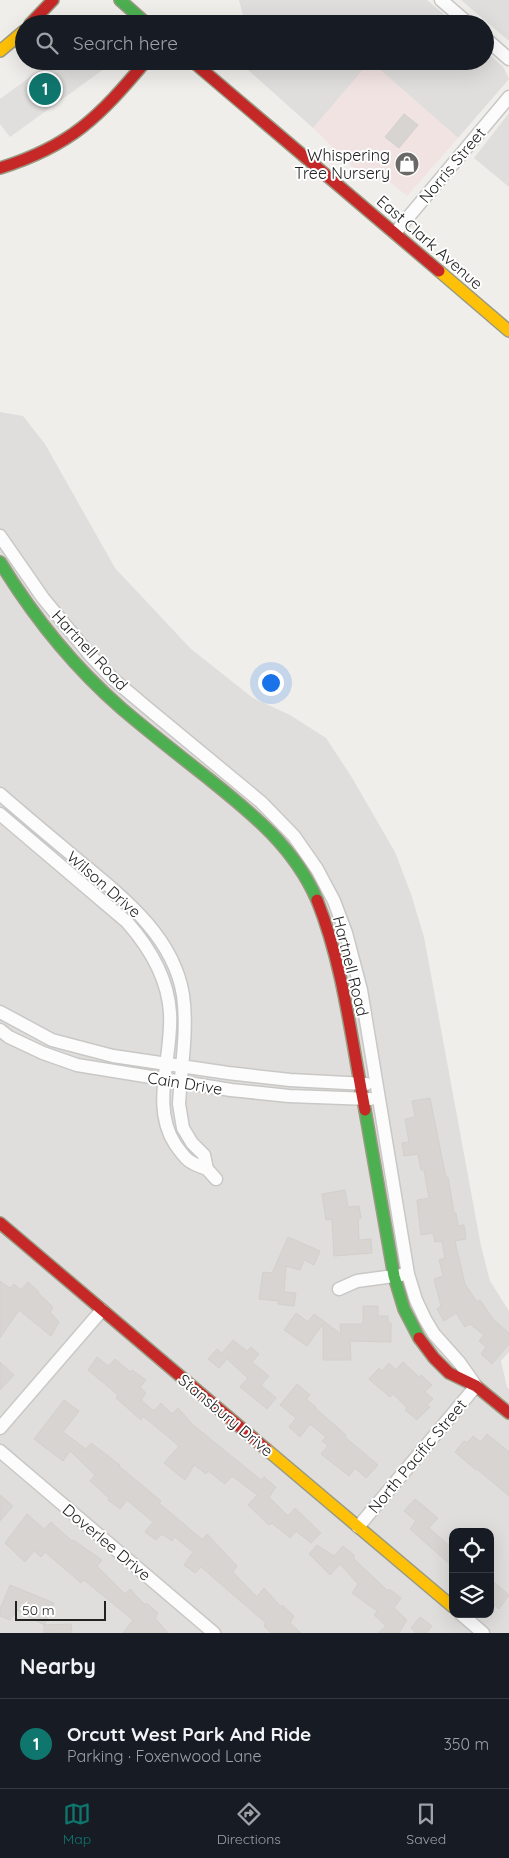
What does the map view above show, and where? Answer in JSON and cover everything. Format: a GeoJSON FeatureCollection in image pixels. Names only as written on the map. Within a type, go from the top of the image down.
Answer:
{"type":"FeatureCollection","features":[{"type":"Feature","properties":{"kind":"main road"},"geometry":{"type":"LineString","coordinates":[[39,15],[53,0]]}},
{"type":"Feature","properties":{"kind":"main road"},"geometry":{"type":"LineString","coordinates":[[120,0],[137,15]]}},
{"type":"Feature","properties":{"kind":"main road"},"geometry":{"type":"LineString","coordinates":[[0,51],[15,38]]}},
{"type":"Feature","properties":{"kind":"main road"},"geometry":{"type":"LineString","coordinates":[[0,168],[16,164],[71,136],[97,115],[138,70]]}},
{"type":"Feature","properties":{"kind":"main road","name":"East Clark Avenue"},"geometry":{"type":"LineString","coordinates":[[203,70],[509,331]]}},
{"type":"Feature","properties":{"kind":"main road","name":"Hartnell Road"},"geometry":{"type":"LineString","coordinates":[[0,562],[29,607],[103,690],[134,718],[251,814],[286,848],[304,876],[332,938],[394,1276],[404,1309],[422,1342],[449,1373],[476,1386],[509,1414]]}},
{"type":"Feature","properties":{"kind":"main road","name":"Stansbury Drive"},"geometry":{"type":"LineString","coordinates":[[0,1223],[449,1604]]}},
{"type":"Feature","properties":{"kind":"street"},"geometry":{"type":"LineString","coordinates":[[441,0],[458,15]]}},
{"type":"Feature","properties":{"kind":"street"},"geometry":{"type":"LineString","coordinates":[[494,46],[509,58]]}},
{"type":"Feature","properties":{"kind":"street","name":"Norris Street"},"geometry":{"type":"LineString","coordinates":[[395,233],[509,97]]}},
{"type":"Feature","properties":{"kind":"street","name":"Hartnell Road"},"geometry":{"type":"LineString","coordinates":[[0,536],[65,626],[114,679],[261,802],[294,836],[317,869],[334,901],[346,933],[361,990],[408,1274],[416,1300],[434,1334],[459,1362],[476,1386]]}},
{"type":"Feature","properties":{"kind":"street"},"geometry":{"type":"LineString","coordinates":[[134,718],[145,706]]}},
{"type":"Feature","properties":{"kind":"street","name":"Wilson Drive"},"geometry":{"type":"LineString","coordinates":[[0,794],[128,902],[161,941],[174,966],[182,993],[185,1021],[179,1104],[183,1128],[192,1143],[204,1155],[207,1169],[191,1164],[170,1136],[164,1120],[163,1100],[170,1041],[170,1012],[166,990],[158,968],[143,941],[127,922],[0,814]]}},
{"type":"Feature","properties":{"kind":"street"},"geometry":{"type":"LineString","coordinates":[[251,814],[261,802]]}},
{"type":"Feature","properties":{"kind":"street"},"geometry":{"type":"LineString","coordinates":[[38,846],[47,834]]}},
{"type":"Feature","properties":{"kind":"street","name":"Cain Drive"},"geometry":{"type":"LineString","coordinates":[[0,1012],[52,1040],[113,1056],[182,1067],[290,1080],[360,1085],[376,1083]]}},
{"type":"Feature","properties":{"kind":"street","name":"Cain Drive"},"geometry":{"type":"LineString","coordinates":[[0,1030],[43,1053],[77,1065],[180,1082],[289,1096],[363,1100],[379,1098]]}},
{"type":"Feature","properties":{"kind":"street"},"geometry":{"type":"LineString","coordinates":[[207,1169],[216,1179]]}},
{"type":"Feature","properties":{"kind":"street"},"geometry":{"type":"LineString","coordinates":[[339,1290],[357,1281],[408,1274]]}},
{"type":"Feature","properties":{"kind":"street"},"geometry":{"type":"LineString","coordinates":[[0,1428],[102,1310]]}},
{"type":"Feature","properties":{"kind":"street","name":"North Pacific Street"},"geometry":{"type":"LineString","coordinates":[[358,1527],[476,1386]]}},
{"type":"Feature","properties":{"kind":"street","name":"Doverlee Drive"},"geometry":{"type":"LineString","coordinates":[[0,1451],[214,1633]]}},
{"type":"Feature","properties":{"kind":"street"},"geometry":{"type":"LineString","coordinates":[[466,1618],[483,1633]]}},
{"type":"Feature","properties":{"kind":"shaded area"},"geometry":{"type":"Polygon","coordinates":[[[239,0],[427,0],[444,15],[243,15],[239,0]]]}},
{"type":"Feature","properties":{"kind":"shaded area"},"geometry":{"type":"Polygon","coordinates":[[[461,0],[509,0],[509,41],[494,28],[494,15],[479,15],[461,0]]]}},
{"type":"Feature","properties":{"kind":"shaded area"},"geometry":{"type":"Polygon","coordinates":[[[494,59],[504,68],[509,79],[458,138],[380,70],[494,70],[494,59]]]}},
{"type":"Feature","properties":{"kind":"shaded area"},"geometry":{"type":"Polygon","coordinates":[[[40,70],[103,70],[10,137],[0,124],[0,99],[40,70]]]}},
{"type":"Feature","properties":{"kind":"shaded area"},"geometry":{"type":"Polygon","coordinates":[[[248,70],[364,70],[313,128],[248,70]]]}},
{"type":"Feature","properties":{"kind":"shaded area"},"geometry":{"type":"Polygon","coordinates":[[[362,70],[380,70],[458,138],[407,196],[386,179],[371,180],[352,166],[313,128],[362,70]]]}},
{"type":"Feature","properties":{"kind":"shaded area"},"geometry":{"type":"Polygon","coordinates":[[[509,113],[509,187],[474,158],[509,113]]]}},
{"type":"Feature","properties":{"kind":"shaded area"},"geometry":{"type":"Polygon","coordinates":[[[0,412],[23,416],[45,444],[115,568],[191,649],[253,698],[290,715],[326,738],[351,776],[395,852],[411,894],[424,937],[481,1246],[490,1281],[509,1311],[509,1352],[501,1361],[509,1389],[509,1633],[0,1633],[0,412]]]}},
{"type":"Feature","properties":{"kind":"building"},"geometry":{"type":"Polygon","coordinates":[[[404,114],[418,125],[399,148],[385,137],[404,114]]]}},
{"type":"Feature","properties":{"kind":"building"},"geometry":{"type":"Polygon","coordinates":[[[430,1098],[454,1213],[456,1213],[458,1226],[464,1225],[466,1239],[455,1241],[465,1284],[477,1302],[480,1300],[493,1319],[509,1333],[509,1344],[492,1364],[481,1354],[486,1347],[479,1341],[484,1335],[470,1324],[465,1327],[456,1313],[444,1321],[437,1309],[441,1306],[434,1279],[443,1276],[439,1260],[445,1258],[442,1241],[435,1242],[433,1233],[421,1235],[417,1200],[429,1198],[424,1170],[421,1170],[418,1154],[404,1156],[402,1143],[409,1142],[405,1119],[415,1117],[412,1101],[430,1098]]]}},
{"type":"Feature","properties":{"kind":"building"},"geometry":{"type":"Polygon","coordinates":[[[345,1190],[348,1207],[359,1206],[361,1218],[358,1219],[359,1240],[371,1239],[372,1253],[334,1256],[332,1219],[326,1220],[322,1194],[345,1190]]]}},
{"type":"Feature","properties":{"kind":"building"},"geometry":{"type":"Polygon","coordinates":[[[288,1237],[320,1251],[314,1265],[304,1260],[300,1270],[286,1266],[284,1292],[296,1293],[294,1306],[278,1304],[279,1301],[259,1299],[263,1272],[272,1273],[288,1237]]]}},
{"type":"Feature","properties":{"kind":"building"},"geometry":{"type":"Polygon","coordinates":[[[0,1281],[10,1288],[14,1284],[21,1290],[28,1282],[53,1307],[50,1312],[59,1322],[51,1336],[19,1310],[0,1338],[0,1281]]]}},
{"type":"Feature","properties":{"kind":"building"},"geometry":{"type":"Polygon","coordinates":[[[363,1306],[378,1306],[378,1316],[388,1316],[388,1323],[391,1323],[391,1342],[350,1341],[351,1360],[323,1360],[323,1324],[307,1346],[284,1330],[296,1313],[308,1322],[314,1314],[341,1334],[340,1324],[363,1324],[363,1306]]]}},
{"type":"Feature","properties":{"kind":"building"},"geometry":{"type":"Polygon","coordinates":[[[233,1340],[247,1351],[251,1347],[259,1354],[252,1362],[269,1376],[261,1385],[276,1398],[267,1409],[240,1387],[248,1378],[227,1359],[219,1368],[208,1359],[217,1349],[222,1353],[233,1340]]]}},
{"type":"Feature","properties":{"kind":"building"},"geometry":{"type":"Polygon","coordinates":[[[97,1357],[108,1366],[115,1359],[130,1372],[132,1370],[146,1380],[140,1387],[146,1393],[141,1400],[154,1411],[161,1403],[172,1414],[178,1408],[192,1424],[261,1480],[264,1477],[276,1487],[269,1497],[288,1516],[295,1508],[321,1533],[311,1543],[296,1531],[290,1538],[272,1523],[269,1525],[248,1505],[257,1495],[232,1476],[225,1484],[208,1471],[206,1474],[194,1465],[185,1480],[164,1463],[179,1446],[143,1416],[141,1420],[116,1398],[118,1395],[88,1370],[97,1357]]]}},
{"type":"Feature","properties":{"kind":"building"},"geometry":{"type":"Polygon","coordinates":[[[0,1362],[14,1375],[0,1390],[0,1362]]]}},
{"type":"Feature","properties":{"kind":"building"},"geometry":{"type":"Polygon","coordinates":[[[403,1362],[419,1377],[421,1375],[432,1385],[425,1392],[433,1399],[427,1405],[430,1407],[417,1420],[405,1410],[407,1408],[393,1394],[390,1397],[369,1379],[379,1368],[382,1371],[389,1363],[396,1370],[403,1362]]]}},
{"type":"Feature","properties":{"kind":"building"},"geometry":{"type":"Polygon","coordinates":[[[297,1384],[310,1395],[306,1399],[315,1408],[378,1465],[366,1478],[355,1468],[349,1476],[321,1454],[328,1446],[322,1441],[326,1437],[310,1424],[300,1437],[289,1427],[296,1418],[280,1405],[297,1384]]]}},
{"type":"Feature","properties":{"kind":"building"},"geometry":{"type":"Polygon","coordinates":[[[64,1400],[79,1411],[63,1432],[86,1449],[91,1443],[120,1465],[161,1501],[159,1503],[203,1540],[207,1534],[237,1566],[233,1572],[257,1597],[264,1588],[281,1607],[282,1605],[294,1616],[290,1623],[301,1633],[271,1633],[264,1626],[266,1623],[201,1567],[195,1573],[184,1565],[193,1552],[175,1537],[172,1541],[162,1534],[156,1540],[145,1532],[153,1522],[127,1500],[120,1509],[108,1500],[109,1498],[90,1481],[95,1475],[70,1451],[63,1461],[34,1439],[64,1400]]]}},
{"type":"Feature","properties":{"kind":"building"},"geometry":{"type":"Polygon","coordinates":[[[487,1434],[509,1452],[509,1496],[455,1452],[464,1441],[467,1443],[473,1436],[481,1442],[487,1434]]]}},
{"type":"Feature","properties":{"kind":"building"},"geometry":{"type":"Polygon","coordinates":[[[0,1495],[13,1506],[0,1521],[0,1495]]]}},
{"type":"Feature","properties":{"kind":"building"},"geometry":{"type":"Polygon","coordinates":[[[415,1499],[438,1518],[429,1528],[449,1546],[449,1563],[410,1529],[416,1521],[404,1511],[415,1499]]]}},
{"type":"Feature","properties":{"kind":"building"},"geometry":{"type":"Polygon","coordinates":[[[27,1514],[44,1529],[51,1522],[72,1541],[102,1560],[97,1566],[125,1594],[130,1589],[145,1605],[146,1603],[158,1613],[155,1618],[168,1633],[123,1633],[133,1620],[84,1580],[81,1583],[45,1552],[41,1557],[34,1551],[25,1562],[5,1543],[27,1514]]]}},
{"type":"Feature","properties":{"kind":"building"},"geometry":{"type":"Polygon","coordinates":[[[317,1545],[334,1556],[343,1546],[388,1591],[389,1589],[401,1598],[394,1608],[407,1620],[399,1633],[378,1633],[386,1626],[374,1615],[377,1611],[352,1593],[358,1584],[340,1564],[330,1575],[309,1554],[317,1545]]]}},
{"type":"Feature","properties":{"kind":"building"},"geometry":{"type":"Polygon","coordinates":[[[494,1582],[509,1595],[499,1609],[494,1605],[494,1582]]]}},
{"type":"Feature","properties":{"kind":"building"},"geometry":{"type":"Polygon","coordinates":[[[10,1585],[54,1603],[44,1625],[17,1610],[10,1620],[0,1616],[0,1609],[10,1585]]]}},
{"type":"Feature","properties":{"kind":"building"},"geometry":{"type":"Polygon","coordinates":[[[420,1617],[432,1626],[427,1633],[416,1633],[411,1628],[420,1617]]]}},
{"type":"Feature","properties":{"kind":"building"},"geometry":{"type":"Polygon","coordinates":[[[71,1624],[72,1633],[44,1633],[44,1625],[71,1624]]]}},
{"type":"Feature","properties":{"kind":"traffic: fast"},"geometry":{"type":"LineString","coordinates":[[120,0],[137,15]]}},
{"type":"Feature","properties":{"kind":"traffic: fast"},"geometry":{"type":"LineString","coordinates":[[0,562],[26,602],[70,658],[121,708],[254,816],[296,862],[317,900]]}},
{"type":"Feature","properties":{"kind":"traffic: fast"},"geometry":{"type":"LineString","coordinates":[[365,1110],[394,1276],[404,1309],[419,1338]]}},
{"type":"Feature","properties":{"kind":"traffic: slow"},"geometry":{"type":"LineString","coordinates":[[0,51],[15,38]]}},
{"type":"Feature","properties":{"kind":"traffic: slow"},"geometry":{"type":"LineString","coordinates":[[439,271],[509,331]]}},
{"type":"Feature","properties":{"kind":"traffic: slow"},"geometry":{"type":"LineString","coordinates":[[266,1449],[449,1604]]}},
{"type":"Feature","properties":{"kind":"traffic: jam"},"geometry":{"type":"LineString","coordinates":[[39,15],[53,0]]}},
{"type":"Feature","properties":{"kind":"traffic: jam"},"geometry":{"type":"LineString","coordinates":[[0,168],[46,150],[82,127],[98,114],[138,70]]}},
{"type":"Feature","properties":{"kind":"traffic: jam"},"geometry":{"type":"LineString","coordinates":[[203,70],[439,271]]}},
{"type":"Feature","properties":{"kind":"traffic: jam"},"geometry":{"type":"LineString","coordinates":[[317,900],[334,952],[346,1004],[365,1110]]}},
{"type":"Feature","properties":{"kind":"traffic: jam"},"geometry":{"type":"LineString","coordinates":[[0,1223],[266,1449]]}},
{"type":"Feature","properties":{"kind":"traffic: jam"},"geometry":{"type":"LineString","coordinates":[[419,1338],[434,1358],[449,1373],[476,1386],[509,1413]]}},
{"type":"Feature","properties":{"kind":"place","name":"Orcutt West Park And Ride"},"geometry":{"type":"Point","coordinates":[45,89]}},
{"type":"Feature","properties":{"kind":"place","name":"Whispering Tree Nursery"},"geometry":{"type":"Point","coordinates":[407,164]}}]}
